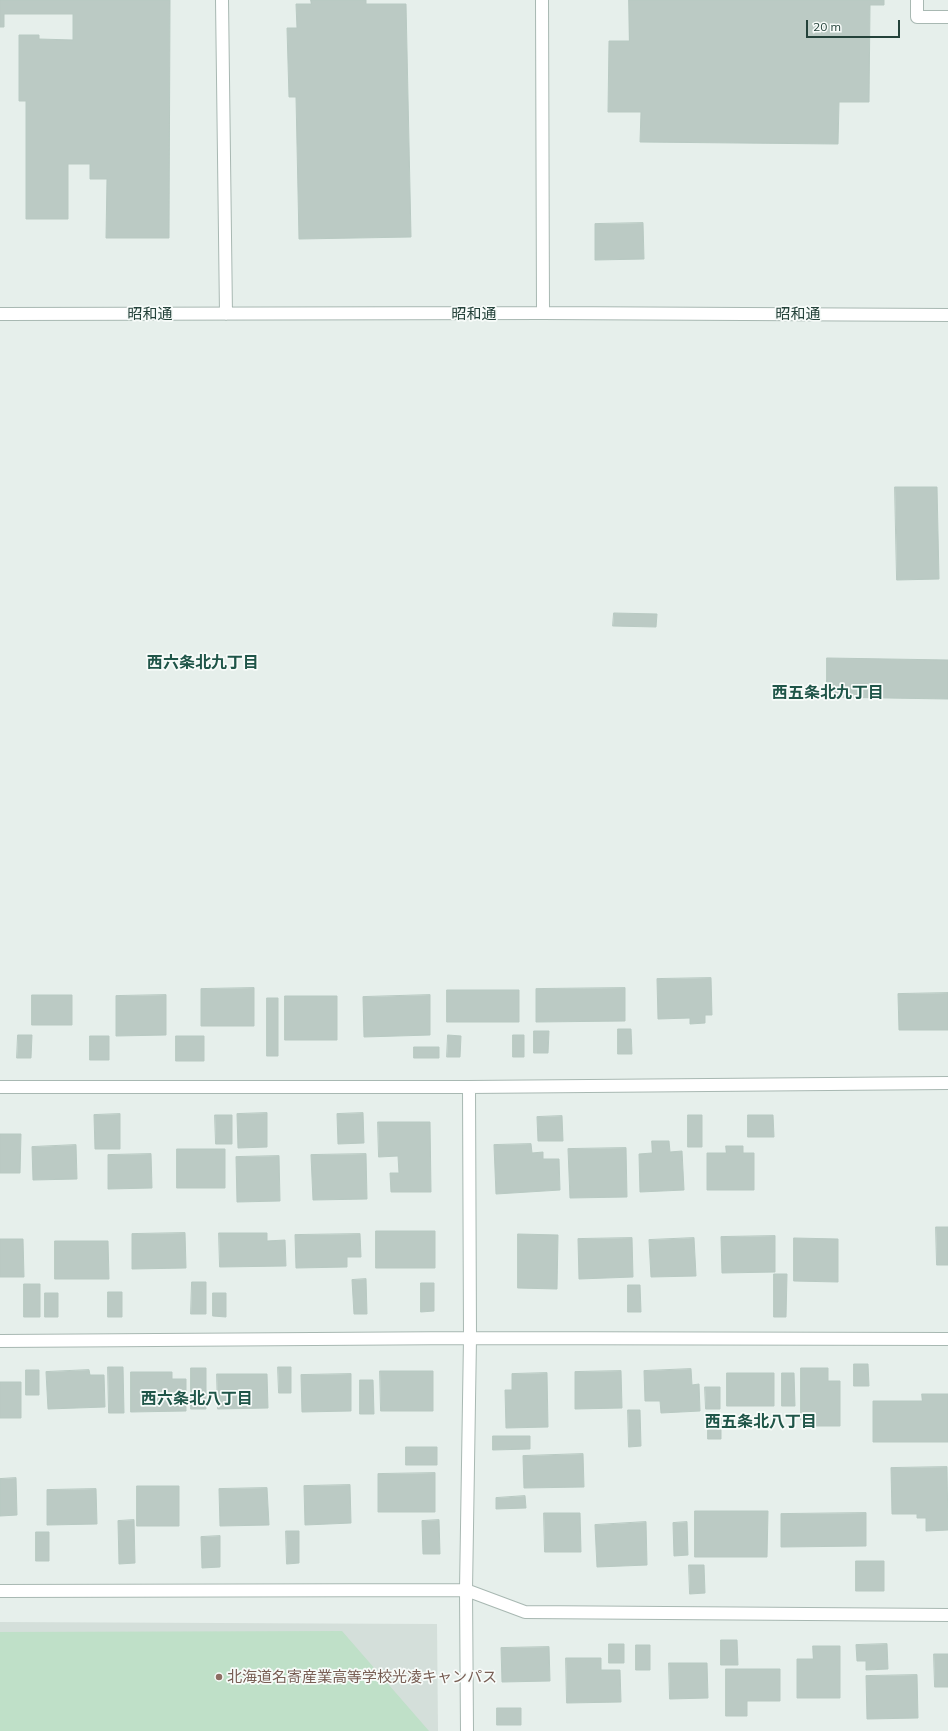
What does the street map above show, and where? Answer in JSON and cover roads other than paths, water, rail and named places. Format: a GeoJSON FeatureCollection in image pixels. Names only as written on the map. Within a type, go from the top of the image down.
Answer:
{"type":"FeatureCollection","features":[{"type":"Feature","properties":{"kind":"street"},"geometry":{"type":"LineString","coordinates":[[222,0],[226,314]]}},
{"type":"Feature","properties":{"kind":"street"},"geometry":{"type":"LineString","coordinates":[[542,0],[543,313]]}},
{"type":"Feature","properties":{"kind":"street"},"geometry":{"type":"LineString","coordinates":[[917,0],[918,17],[948,17]]}},
{"type":"Feature","properties":{"kind":"street","name":"昭和通"},"geometry":{"type":"LineString","coordinates":[[0,314],[543,313],[948,315]]}},
{"type":"Feature","properties":{"kind":"street"},"geometry":{"type":"LineString","coordinates":[[0,1088],[469,1087],[948,1083]]}},
{"type":"Feature","properties":{"kind":"street"},"geometry":{"type":"LineString","coordinates":[[467,1731],[466,1590],[470,1338],[469,1087]]}},
{"type":"Feature","properties":{"kind":"street"},"geometry":{"type":"LineString","coordinates":[[0,1341],[470,1338],[948,1340]]}},
{"type":"Feature","properties":{"kind":"street"},"geometry":{"type":"LineString","coordinates":[[0,1591],[466,1590],[525,1612],[948,1616]]}},
{"type":"Feature","properties":{"kind":"place","name":"北海道名寄産業高等学校光凌キャンパス"},"geometry":{"type":"Point","coordinates":[219,1677]}},
{"type":"Feature","properties":{"kind":"district","name":"西六条北九丁目"},"geometry":{"type":"Point","coordinates":[203,663]}},
{"type":"Feature","properties":{"kind":"district","name":"西五条北九丁目"},"geometry":{"type":"Point","coordinates":[828,693]}},
{"type":"Feature","properties":{"kind":"district","name":"西六条北八丁目"},"geometry":{"type":"Point","coordinates":[197,1399]}},
{"type":"Feature","properties":{"kind":"district","name":"西五条北八丁目"},"geometry":{"type":"Point","coordinates":[761,1422]}}]}
